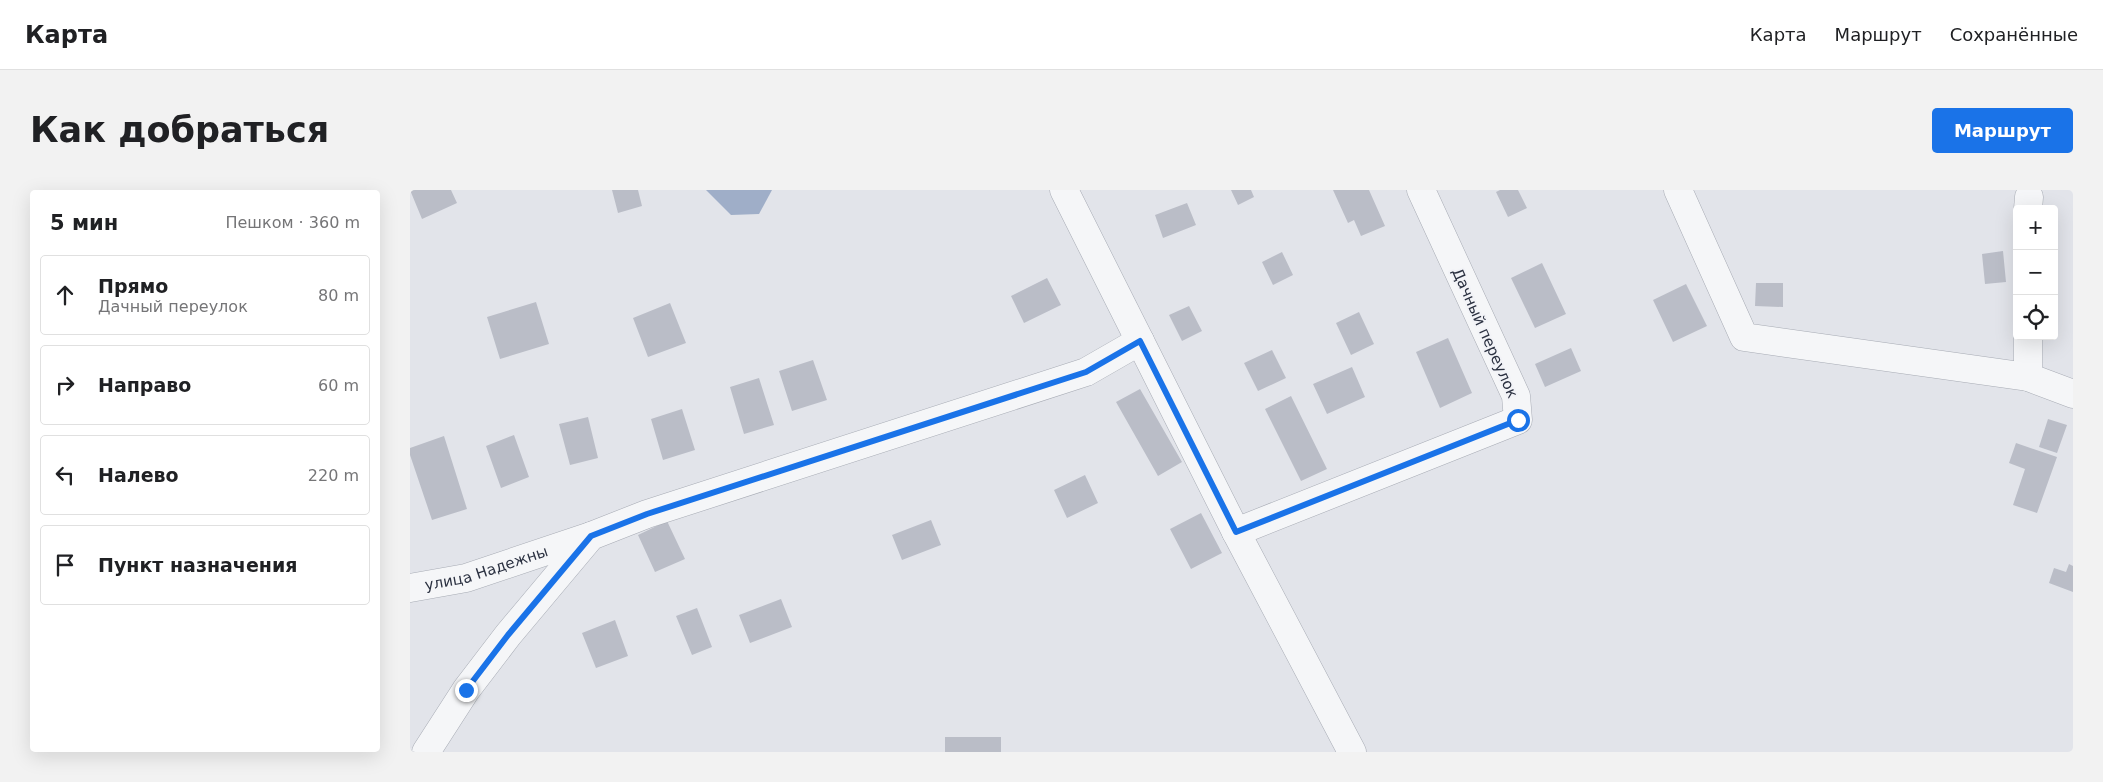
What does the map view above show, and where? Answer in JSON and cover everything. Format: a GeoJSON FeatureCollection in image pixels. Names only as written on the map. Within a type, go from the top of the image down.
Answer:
{"type":"FeatureCollection","features":[{"type":"Feature","properties":{"kind":"street"},"geometry":{"type":"LineString","coordinates":[[1064,190],[1236,532],[1352,752]]}},
{"type":"Feature","properties":{"kind":"street","name":"Дачный переулок"},"geometry":{"type":"LineString","coordinates":[[1236,532],[1518,420],[1516,396],[1421,190]]}},
{"type":"Feature","properties":{"kind":"street"},"geometry":{"type":"LineString","coordinates":[[1678,190],[1744,337],[2028,376],[2073,394]]}},
{"type":"Feature","properties":{"kind":"street"},"geometry":{"type":"LineString","coordinates":[[2028,340],[2028,376]]}},
{"type":"Feature","properties":{"kind":"street","name":"улица Надежны"},"geometry":{"type":"LineString","coordinates":[[410,588],[466,578],[591,536],[647,514],[1086,372],[1140,341]]}},
{"type":"Feature","properties":{"kind":"street"},"geometry":{"type":"LineString","coordinates":[[426,752],[466,690],[508,635],[591,536]]}},
{"type":"Feature","properties":{"kind":"water"},"geometry":{"type":"Polygon","coordinates":[[[706,190],[772,190],[759,214],[731,215],[706,190]]]}},
{"type":"Feature","properties":{"kind":"building"},"geometry":{"type":"Polygon","coordinates":[[[410,190],[451,190],[457,203],[422,219],[410,190]]]}},
{"type":"Feature","properties":{"kind":"building"},"geometry":{"type":"Polygon","coordinates":[[[612,190],[638,190],[642,206],[618,213],[612,190]]]}},
{"type":"Feature","properties":{"kind":"building"},"geometry":{"type":"Polygon","coordinates":[[[1231,190],[1251,190],[1254,197],[1238,205],[1231,190]]]}},
{"type":"Feature","properties":{"kind":"building"},"geometry":{"type":"Polygon","coordinates":[[[1333,190],[1369,190],[1385,226],[1361,236],[1354,220],[1348,223],[1333,190]]]}},
{"type":"Feature","properties":{"kind":"building"},"geometry":{"type":"Polygon","coordinates":[[[1500,190],[1518,190],[1527,208],[1508,217],[1496,192],[1500,190]]]}},
{"type":"Feature","properties":{"kind":"building"},"geometry":{"type":"Polygon","coordinates":[[[1187,203],[1196,225],[1163,238],[1155,215],[1187,203]]]}},
{"type":"Feature","properties":{"kind":"building"},"geometry":{"type":"Polygon","coordinates":[[[2003,251],[2006,282],[1985,284],[1982,254],[2003,251]]]}},
{"type":"Feature","properties":{"kind":"building"},"geometry":{"type":"Polygon","coordinates":[[[1282,252],[1293,275],[1273,285],[1262,262],[1282,252]]]}},
{"type":"Feature","properties":{"kind":"building"},"geometry":{"type":"Polygon","coordinates":[[[1542,263],[1566,314],[1535,328],[1511,278],[1542,263]]]}},
{"type":"Feature","properties":{"kind":"building"},"geometry":{"type":"Polygon","coordinates":[[[1047,278],[1061,305],[1024,323],[1011,296],[1047,278]]]}},
{"type":"Feature","properties":{"kind":"building"},"geometry":{"type":"Polygon","coordinates":[[[1756,283],[1783,283],[1783,307],[1755,306],[1756,283]]]}},
{"type":"Feature","properties":{"kind":"building"},"geometry":{"type":"Polygon","coordinates":[[[1686,284],[1707,326],[1673,342],[1653,300],[1686,284]]]}},
{"type":"Feature","properties":{"kind":"building"},"geometry":{"type":"Polygon","coordinates":[[[536,302],[549,344],[500,359],[487,317],[536,302]]]}},
{"type":"Feature","properties":{"kind":"building"},"geometry":{"type":"Polygon","coordinates":[[[670,303],[686,343],[648,357],[633,318],[670,303]]]}},
{"type":"Feature","properties":{"kind":"building"},"geometry":{"type":"Polygon","coordinates":[[[1189,306],[1202,331],[1182,341],[1169,315],[1189,306]]]}},
{"type":"Feature","properties":{"kind":"building"},"geometry":{"type":"Polygon","coordinates":[[[1359,312],[1374,344],[1351,355],[1336,323],[1359,312]]]}},
{"type":"Feature","properties":{"kind":"building"},"geometry":{"type":"Polygon","coordinates":[[[1448,338],[1472,393],[1440,408],[1416,352],[1448,338]]]}},
{"type":"Feature","properties":{"kind":"building"},"geometry":{"type":"Polygon","coordinates":[[[1571,348],[1581,371],[1545,387],[1535,364],[1571,348]]]}},
{"type":"Feature","properties":{"kind":"building"},"geometry":{"type":"Polygon","coordinates":[[[1272,350],[1286,378],[1258,391],[1244,363],[1272,350]]]}},
{"type":"Feature","properties":{"kind":"building"},"geometry":{"type":"Polygon","coordinates":[[[813,360],[827,400],[792,411],[779,371],[813,360]]]}},
{"type":"Feature","properties":{"kind":"building"},"geometry":{"type":"Polygon","coordinates":[[[1352,367],[1365,397],[1327,414],[1313,384],[1352,367]]]}},
{"type":"Feature","properties":{"kind":"building"},"geometry":{"type":"Polygon","coordinates":[[[759,378],[774,425],[744,434],[730,387],[759,378]]]}},
{"type":"Feature","properties":{"kind":"building"},"geometry":{"type":"Polygon","coordinates":[[[1140,389],[1182,462],[1158,476],[1116,402],[1140,389]]]}},
{"type":"Feature","properties":{"kind":"building"},"geometry":{"type":"Polygon","coordinates":[[[1291,396],[1327,469],[1301,481],[1265,409],[1291,396]]]}},
{"type":"Feature","properties":{"kind":"building"},"geometry":{"type":"Polygon","coordinates":[[[682,409],[695,450],[663,460],[651,419],[682,409]]]}},
{"type":"Feature","properties":{"kind":"building"},"geometry":{"type":"Polygon","coordinates":[[[588,417],[598,458],[570,465],[559,424],[588,417]]]}},
{"type":"Feature","properties":{"kind":"building"},"geometry":{"type":"Polygon","coordinates":[[[2048,419],[2067,425],[2057,453],[2039,447],[2048,419]]]}},
{"type":"Feature","properties":{"kind":"building"},"geometry":{"type":"Polygon","coordinates":[[[514,435],[529,477],[501,488],[486,446],[514,435]]]}},
{"type":"Feature","properties":{"kind":"building"},"geometry":{"type":"Polygon","coordinates":[[[444,436],[467,509],[432,520],[410,455],[410,448],[444,436]]]}},
{"type":"Feature","properties":{"kind":"building"},"geometry":{"type":"Polygon","coordinates":[[[2016,443],[2057,457],[2037,513],[2013,505],[2025,469],[2009,463],[2016,443]]]}},
{"type":"Feature","properties":{"kind":"building"},"geometry":{"type":"Polygon","coordinates":[[[1085,475],[1098,503],[1067,518],[1054,490],[1085,475]]]}},
{"type":"Feature","properties":{"kind":"building"},"geometry":{"type":"Polygon","coordinates":[[[1201,513],[1222,553],[1191,569],[1170,529],[1201,513]]]}},
{"type":"Feature","properties":{"kind":"building"},"geometry":{"type":"Polygon","coordinates":[[[931,520],[941,545],[902,560],[892,535],[931,520]]]}},
{"type":"Feature","properties":{"kind":"building"},"geometry":{"type":"Polygon","coordinates":[[[667,521],[685,559],[655,572],[638,535],[667,521]]]}},
{"type":"Feature","properties":{"kind":"building"},"geometry":{"type":"Polygon","coordinates":[[[2069,564],[2073,566],[2073,592],[2049,583],[2054,568],[2066,572],[2069,564]]]}},
{"type":"Feature","properties":{"kind":"building"},"geometry":{"type":"Polygon","coordinates":[[[781,599],[792,627],[750,643],[739,615],[781,599]]]}},
{"type":"Feature","properties":{"kind":"building"},"geometry":{"type":"Polygon","coordinates":[[[697,608],[712,647],[692,655],[676,616],[697,608]]]}},
{"type":"Feature","properties":{"kind":"building"},"geometry":{"type":"Polygon","coordinates":[[[615,620],[628,656],[596,668],[582,633],[615,620]]]}},
{"type":"Feature","properties":{"kind":"building"},"geometry":{"type":"Polygon","coordinates":[[[945,737],[1001,737],[1001,752],[945,752],[945,737]]]}},
{"type":"Feature","properties":{"kind":"route"},"geometry":{"type":"LineString","coordinates":[[466,690],[508,635],[591,536],[647,514],[1086,372],[1140,341],[1236,532],[1518,420]]}}]}
